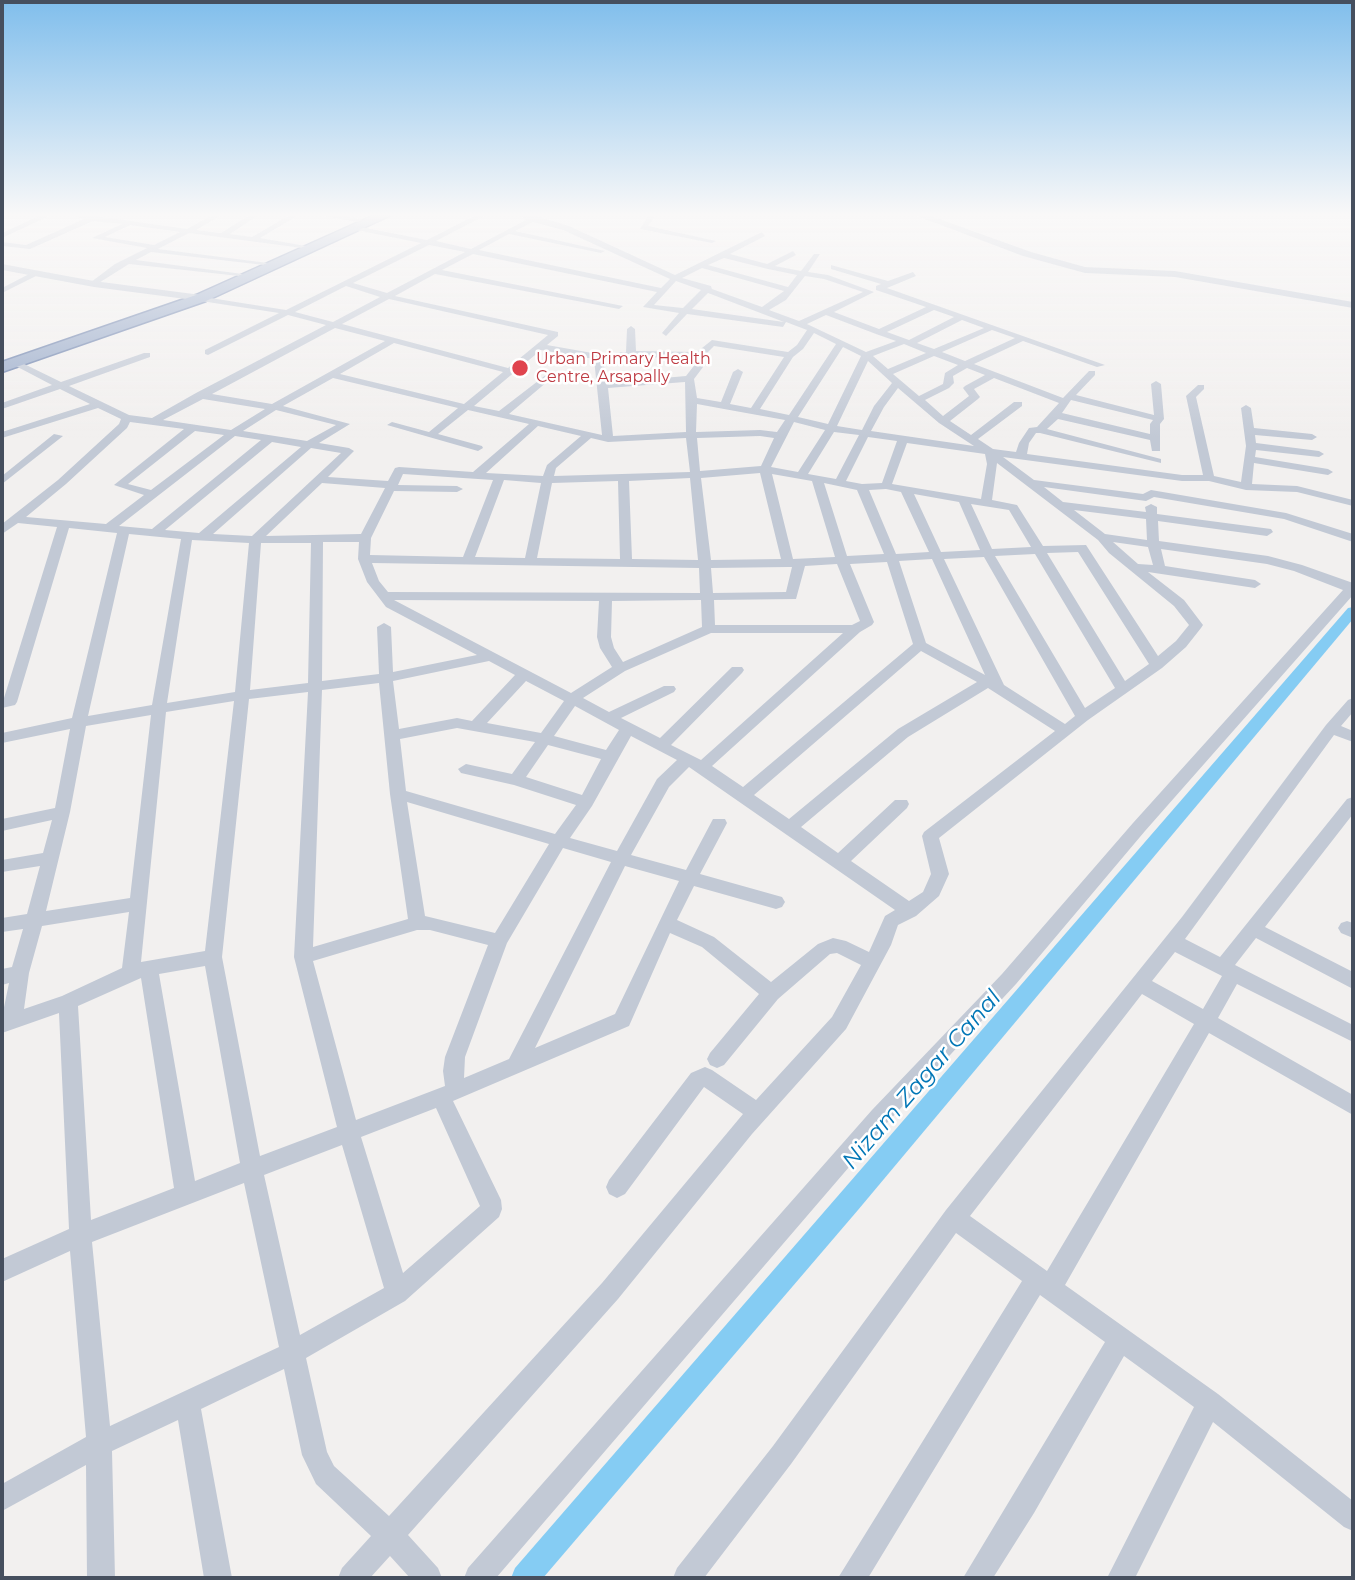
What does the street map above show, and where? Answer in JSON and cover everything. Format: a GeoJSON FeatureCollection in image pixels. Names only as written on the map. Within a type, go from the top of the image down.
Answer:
{"type":"FeatureCollection","features":[{"type":"Feature","properties":{"kind":"highway"},"geometry":{"type":"LineString","coordinates":[[189,300],[209,290]]}},
{"type":"Feature","properties":{"kind":"highway"},"geometry":{"type":"LineString","coordinates":[[8,365],[211,290]]}},
{"type":"Feature","properties":{"kind":"street"},"geometry":{"type":"LineString","coordinates":[[128,290],[285,312],[510,371]]}},
{"type":"Feature","properties":{"kind":"street"},"geometry":{"type":"LineString","coordinates":[[208,352],[332,290]]}},
{"type":"Feature","properties":{"kind":"street"},"geometry":{"type":"LineString","coordinates":[[364,290],[555,334],[431,435]]}},
{"type":"Feature","properties":{"kind":"street"},"geometry":{"type":"LineString","coordinates":[[156,420],[398,290]]}},
{"type":"Feature","properties":{"kind":"street"},"geometry":{"type":"LineString","coordinates":[[533,290],[619,306]]}},
{"type":"Feature","properties":{"kind":"street"},"geometry":{"type":"LineString","coordinates":[[562,295],[569,290]]}},
{"type":"Feature","properties":{"kind":"street"},"geometry":{"type":"LineString","coordinates":[[661,290],[646,307],[807,327]]}},
{"type":"Feature","properties":{"kind":"street"},"geometry":{"type":"LineString","coordinates":[[666,333],[706,290]]}},
{"type":"Feature","properties":{"kind":"street"},"geometry":{"type":"LineString","coordinates":[[352,1578],[610,1291],[745,1127],[839,1023],[891,921],[930,896],[940,874],[930,836],[1083,718],[1157,665],[1181,644],[1196,625],[1179,603],[1113,550],[1102,537],[1033,483],[943,421],[866,355],[807,327],[712,290]]}},
{"type":"Feature","properties":{"kind":"street"},"geometry":{"type":"LineString","coordinates":[[763,310],[791,290]]}},
{"type":"Feature","properties":{"kind":"street"},"geometry":{"type":"LineString","coordinates":[[754,411],[790,355],[800,347],[807,327],[826,312],[875,290]]}},
{"type":"Feature","properties":{"kind":"street"},"geometry":{"type":"LineString","coordinates":[[884,290],[1100,365]]}},
{"type":"Feature","properties":{"kind":"street"},"geometry":{"type":"LineString","coordinates":[[1265,290],[1353,305]]}},
{"type":"Feature","properties":{"kind":"street"},"geometry":{"type":"LineString","coordinates":[[598,302],[607,295]]}},
{"type":"Feature","properties":{"kind":"street"},"geometry":{"type":"LineString","coordinates":[[879,332],[934,307]]}},
{"type":"Feature","properties":{"kind":"street"},"geometry":{"type":"LineString","coordinates":[[826,312],[993,375],[1067,399],[1160,419]]}},
{"type":"Feature","properties":{"kind":"street"},"geometry":{"type":"LineString","coordinates":[[802,475],[831,428],[866,355],[907,342],[962,316]]}},
{"type":"Feature","properties":{"kind":"street"},"geometry":{"type":"LineString","coordinates":[[887,373],[993,327]]}},
{"type":"Feature","properties":{"kind":"street"},"geometry":{"type":"LineString","coordinates":[[631,329],[631,355]]}},
{"type":"Feature","properties":{"kind":"street"},"geometry":{"type":"LineString","coordinates":[[918,400],[948,384],[948,375],[1023,338]]}},
{"type":"Feature","properties":{"kind":"street"},"geometry":{"type":"LineString","coordinates":[[213,957],[140,971],[68,1002],[7,1024],[11,975],[36,919],[62,812],[117,528],[152,494],[233,433],[392,341]]}},
{"type":"Feature","properties":{"kind":"street"},"geometry":{"type":"LineString","coordinates":[[383,596],[791,596],[794,563],[765,469],[780,436],[841,343]]}},
{"type":"Feature","properties":{"kind":"street"},"geometry":{"type":"LineString","coordinates":[[709,629],[705,564],[694,475],[689,379],[698,367],[699,355],[709,344],[790,355]]}},
{"type":"Feature","properties":{"kind":"street"},"geometry":{"type":"LineString","coordinates":[[541,347],[598,357],[699,355]]}},
{"type":"Feature","properties":{"kind":"street"},"geometry":{"type":"LineString","coordinates":[[2,406],[147,355]]}},
{"type":"Feature","properties":{"kind":"street"},"geometry":{"type":"LineString","coordinates":[[598,357],[608,439]]}},
{"type":"Feature","properties":{"kind":"street"},"geometry":{"type":"LineString","coordinates":[[8,365],[61,386],[127,418],[156,420],[349,451],[255,540],[243,695],[213,957],[252,1169],[319,1465],[325,1475],[391,1536],[428,1578]]}},
{"type":"Feature","properties":{"kind":"street"},"geometry":{"type":"LineString","coordinates":[[724,406],[738,372]]}},
{"type":"Feature","properties":{"kind":"street"},"geometry":{"type":"LineString","coordinates":[[1040,430],[1092,373]]}},
{"type":"Feature","properties":{"kind":"street"},"geometry":{"type":"LineString","coordinates":[[501,415],[551,374]]}},
{"type":"Feature","properties":{"kind":"street"},"geometry":{"type":"LineString","coordinates":[[334,375],[608,439],[761,433],[780,436]]}},
{"type":"Feature","properties":{"kind":"street"},"geometry":{"type":"LineString","coordinates":[[943,421],[975,397],[968,388],[993,375]]}},
{"type":"Feature","properties":{"kind":"street"},"geometry":{"type":"LineString","coordinates":[[603,386],[689,379]]}},
{"type":"Feature","properties":{"kind":"street"},"geometry":{"type":"LineString","coordinates":[[840,482],[879,406],[897,383]]}},
{"type":"Feature","properties":{"kind":"street"},"geometry":{"type":"LineString","coordinates":[[1156,384],[1160,419]]}},
{"type":"Feature","properties":{"kind":"street"},"geometry":{"type":"LineString","coordinates":[[1201,387],[1191,396],[1209,478]]}},
{"type":"Feature","properties":{"kind":"street"},"geometry":{"type":"LineString","coordinates":[[186,1194],[140,971],[138,904],[159,709],[195,536],[310,444],[345,424],[274,407],[199,395]]}},
{"type":"Feature","properties":{"kind":"street"},"geometry":{"type":"LineString","coordinates":[[692,400],[831,428],[1021,457],[1156,468],[1246,487],[1297,489],[1353,503]]}},
{"type":"Feature","properties":{"kind":"street"},"geometry":{"type":"LineString","coordinates":[[970,440],[1017,404]]}},
{"type":"Feature","properties":{"kind":"street"},"geometry":{"type":"LineString","coordinates":[[2,435],[97,405]]}},
{"type":"Feature","properties":{"kind":"street"},"geometry":{"type":"LineString","coordinates":[[1246,408],[1251,446],[1246,487]]}},
{"type":"Feature","properties":{"kind":"street"},"geometry":{"type":"LineString","coordinates":[[1056,415],[1154,438]]}},
{"type":"Feature","properties":{"kind":"street"},"geometry":{"type":"LineString","coordinates":[[2,530],[62,482],[123,426],[127,418]]}},
{"type":"Feature","properties":{"kind":"street"},"geometry":{"type":"LineString","coordinates":[[1156,468],[1155,424],[1160,419]]}},
{"type":"Feature","properties":{"kind":"street"},"geometry":{"type":"LineString","coordinates":[[475,476],[536,423]]}},
{"type":"Feature","properties":{"kind":"street"},"geometry":{"type":"LineString","coordinates":[[392,425],[478,448]]}},
{"type":"Feature","properties":{"kind":"street"},"geometry":{"type":"LineString","coordinates":[[152,494],[120,485],[194,426]]}},
{"type":"Feature","properties":{"kind":"street"},"geometry":{"type":"LineString","coordinates":[[1021,457],[1024,443],[1033,430],[1040,430],[1156,468]]}},
{"type":"Feature","properties":{"kind":"street"},"geometry":{"type":"LineString","coordinates":[[1249,430],[1312,437]]}},
{"type":"Feature","properties":{"kind":"street"},"geometry":{"type":"LineString","coordinates":[[2,481],[58,436]]}},
{"type":"Feature","properties":{"kind":"street"},"geometry":{"type":"LineString","coordinates":[[530,562],[551,467],[589,436]]}},
{"type":"Feature","properties":{"kind":"street"},"geometry":{"type":"LineString","coordinates":[[155,532],[270,439]]}},
{"type":"Feature","properties":{"kind":"street"},"geometry":{"type":"LineString","coordinates":[[886,486],[903,439]]}},
{"type":"Feature","properties":{"kind":"street"},"geometry":{"type":"LineString","coordinates":[[1251,446],[1319,454]]}},
{"type":"Feature","properties":{"kind":"street"},"geometry":{"type":"LineString","coordinates":[[986,503],[992,464],[990,452]]}},
{"type":"Feature","properties":{"kind":"street"},"geometry":{"type":"LineString","coordinates":[[1249,459],[1328,472]]}},
{"type":"Feature","properties":{"kind":"street"},"geometry":{"type":"LineString","coordinates":[[910,911],[694,763],[611,717],[391,604],[373,582],[364,559],[365,538],[399,470],[499,479],[547,480],[694,475],[765,469],[862,487],[886,486],[907,492],[1013,507],[1123,689]]}},
{"type":"Feature","properties":{"kind":"street"},"geometry":{"type":"LineString","coordinates":[[623,478],[626,564]]}},
{"type":"Feature","properties":{"kind":"street"},"geometry":{"type":"LineString","coordinates":[[318,479],[457,489]]}},
{"type":"Feature","properties":{"kind":"street"},"geometry":{"type":"LineString","coordinates":[[468,559],[499,479]]}},
{"type":"Feature","properties":{"kind":"street"},"geometry":{"type":"LineString","coordinates":[[517,1063],[621,858],[663,783],[694,763],[855,629],[867,622],[842,560],[817,479]]}},
{"type":"Feature","properties":{"kind":"street"},"geometry":{"type":"LineString","coordinates":[[1033,483],[1146,498],[1151,493]]}},
{"type":"Feature","properties":{"kind":"street"},"geometry":{"type":"LineString","coordinates":[[862,487],[892,558],[920,645],[993,685],[1066,731]]}},
{"type":"Feature","properties":{"kind":"street"},"geometry":{"type":"LineString","coordinates":[[907,492],[938,555],[993,685]]}},
{"type":"Feature","properties":{"kind":"street"},"geometry":{"type":"LineString","coordinates":[[1151,493],[1153,542],[1160,569]]}},
{"type":"Feature","properties":{"kind":"street"},"geometry":{"type":"LineString","coordinates":[[1151,493],[1286,516],[1353,538]]}},
{"type":"Feature","properties":{"kind":"street"},"geometry":{"type":"LineString","coordinates":[[963,499],[988,552],[1083,718]]}},
{"type":"Feature","properties":{"kind":"street"},"geometry":{"type":"LineString","coordinates":[[1061,504],[1267,532]]}},
{"type":"Feature","properties":{"kind":"street"},"geometry":{"type":"LineString","coordinates":[[15,519],[255,540],[365,538]]}},
{"type":"Feature","properties":{"kind":"street"},"geometry":{"type":"LineString","coordinates":[[2,703],[10,702],[64,524]]}},
{"type":"Feature","properties":{"kind":"street"},"geometry":{"type":"LineString","coordinates":[[478,1578],[879,1117],[1009,979],[1139,827],[1353,588],[1268,560],[1102,537]]}},
{"type":"Feature","properties":{"kind":"street"},"geometry":{"type":"LineString","coordinates":[[317,540],[303,957],[349,1131],[397,1293]]}},
{"type":"Feature","properties":{"kind":"street"},"geometry":{"type":"LineString","coordinates":[[364,559],[626,564],[794,563],[1082,548],[1157,665]]}},
{"type":"Feature","properties":{"kind":"street"},"geometry":{"type":"LineString","coordinates":[[1138,568],[1255,584]]}},
{"type":"Feature","properties":{"kind":"street"},"geometry":{"type":"LineString","coordinates":[[606,597],[604,638],[620,668]]}},
{"type":"Feature","properties":{"kind":"street"},"geometry":{"type":"LineString","coordinates":[[384,627],[386,678],[398,794],[417,923]]}},
{"type":"Feature","properties":{"kind":"street"},"geometry":{"type":"LineString","coordinates":[[516,780],[573,698],[620,668],[709,629],[855,629]]}},
{"type":"Feature","properties":{"kind":"street"},"geometry":{"type":"LineString","coordinates":[[744,795],[920,645]]}},
{"type":"Feature","properties":{"kind":"street"},"geometry":{"type":"LineString","coordinates":[[2,738],[79,722],[243,695],[386,678],[492,656]]}},
{"type":"Feature","properties":{"kind":"street"},"geometry":{"type":"LineString","coordinates":[[661,746],[737,670]]}},
{"type":"Feature","properties":{"kind":"street"},"geometry":{"type":"LineString","coordinates":[[477,725],[524,674]]}},
{"type":"Feature","properties":{"kind":"street"},"geometry":{"type":"LineString","coordinates":[[790,827],[902,733],[993,685]]}},
{"type":"Feature","properties":{"kind":"street"},"geometry":{"type":"LineString","coordinates":[[611,717],[669,689]]}},
{"type":"Feature","properties":{"kind":"street"},"geometry":{"type":"LineString","coordinates":[[687,1578],[782,1455],[954,1218],[1173,942],[1331,728],[1353,703]]}},
{"type":"Feature","properties":{"kind":"street"},"geometry":{"type":"LineString","coordinates":[[392,735],[457,723],[543,738],[610,756]]}},
{"type":"Feature","properties":{"kind":"street"},"geometry":{"type":"LineString","coordinates":[[2,1498],[99,1444],[292,1353],[397,1293],[491,1209],[490,1200],[449,1094],[455,1057],[499,941],[559,841],[586,802],[629,727]]}},
{"type":"Feature","properties":{"kind":"street"},"geometry":{"type":"LineString","coordinates":[[1331,728],[1353,737]]}},
{"type":"Feature","properties":{"kind":"street"},"geometry":{"type":"LineString","coordinates":[[466,769],[516,780],[586,802]]}},
{"type":"Feature","properties":{"kind":"street"},"geometry":{"type":"LineString","coordinates":[[398,794],[776,902]]}},
{"type":"Feature","properties":{"kind":"street"},"geometry":{"type":"LineString","coordinates":[[852,1578],[1044,1282],[1205,1022],[1229,970],[1254,929],[1353,803]]}},
{"type":"Feature","properties":{"kind":"street"},"geometry":{"type":"LineString","coordinates":[[840,861],[901,804]]}},
{"type":"Feature","properties":{"kind":"street"},"geometry":{"type":"LineString","coordinates":[[2,825],[62,812]]}},
{"type":"Feature","properties":{"kind":"street"},"geometry":{"type":"LineString","coordinates":[[2,1271],[80,1235],[449,1094],[622,1020],[666,923],[719,823]]}},
{"type":"Feature","properties":{"kind":"street"},"geometry":{"type":"LineString","coordinates":[[2,866],[51,858]]}},
{"type":"Feature","properties":{"kind":"street"},"geometry":{"type":"LineString","coordinates":[[2,925],[138,904]]}},
{"type":"Feature","properties":{"kind":"street"},"geometry":{"type":"LineString","coordinates":[[303,957],[417,923],[499,941]]}},
{"type":"Feature","properties":{"kind":"street"},"geometry":{"type":"LineString","coordinates":[[666,923],[708,942],[771,993]]}},
{"type":"Feature","properties":{"kind":"street"},"geometry":{"type":"LineString","coordinates":[[1254,929],[1353,981]]}},
{"type":"Feature","properties":{"kind":"street"},"geometry":{"type":"LineString","coordinates":[[1173,942],[1353,1034]]}},
{"type":"Feature","properties":{"kind":"street"},"geometry":{"type":"LineString","coordinates":[[717,1059],[771,993],[824,949],[833,945],[872,962]]}},
{"type":"Feature","properties":{"kind":"street"},"geometry":{"type":"LineString","coordinates":[[1140,983],[1353,1106]]}},
{"type":"Feature","properties":{"kind":"street"},"geometry":{"type":"LineString","coordinates":[[68,1002],[80,1235],[99,1444],[101,1578]]}},
{"type":"Feature","properties":{"kind":"street"},"geometry":{"type":"LineString","coordinates":[[617,1187],[698,1080],[705,1076],[759,1114]]}},
{"type":"Feature","properties":{"kind":"street"},"geometry":{"type":"LineString","coordinates":[[954,1218],[1209,1403],[1353,1518]]}},
{"type":"Feature","properties":{"kind":"street"},"geometry":{"type":"LineString","coordinates":[[977,1578],[1025,1504],[1119,1339]]}},
{"type":"Feature","properties":{"kind":"street"},"geometry":{"type":"LineString","coordinates":[[187,1402],[218,1578]]}},
{"type":"Feature","properties":{"kind":"street"},"geometry":{"type":"LineString","coordinates":[[1121,1578],[1209,1403]]}},
{"type":"Feature","properties":{"kind":"waterway","name":"Nizam Zagar Canal"},"geometry":{"type":"LineString","coordinates":[[525,1578],[850,1202],[1353,611]]}},
{"type":"Feature","properties":{"kind":"place","name":"Urban Primary Health Centre, Arsapally"},"geometry":{"type":"Point","coordinates":[520,368]}}]}
